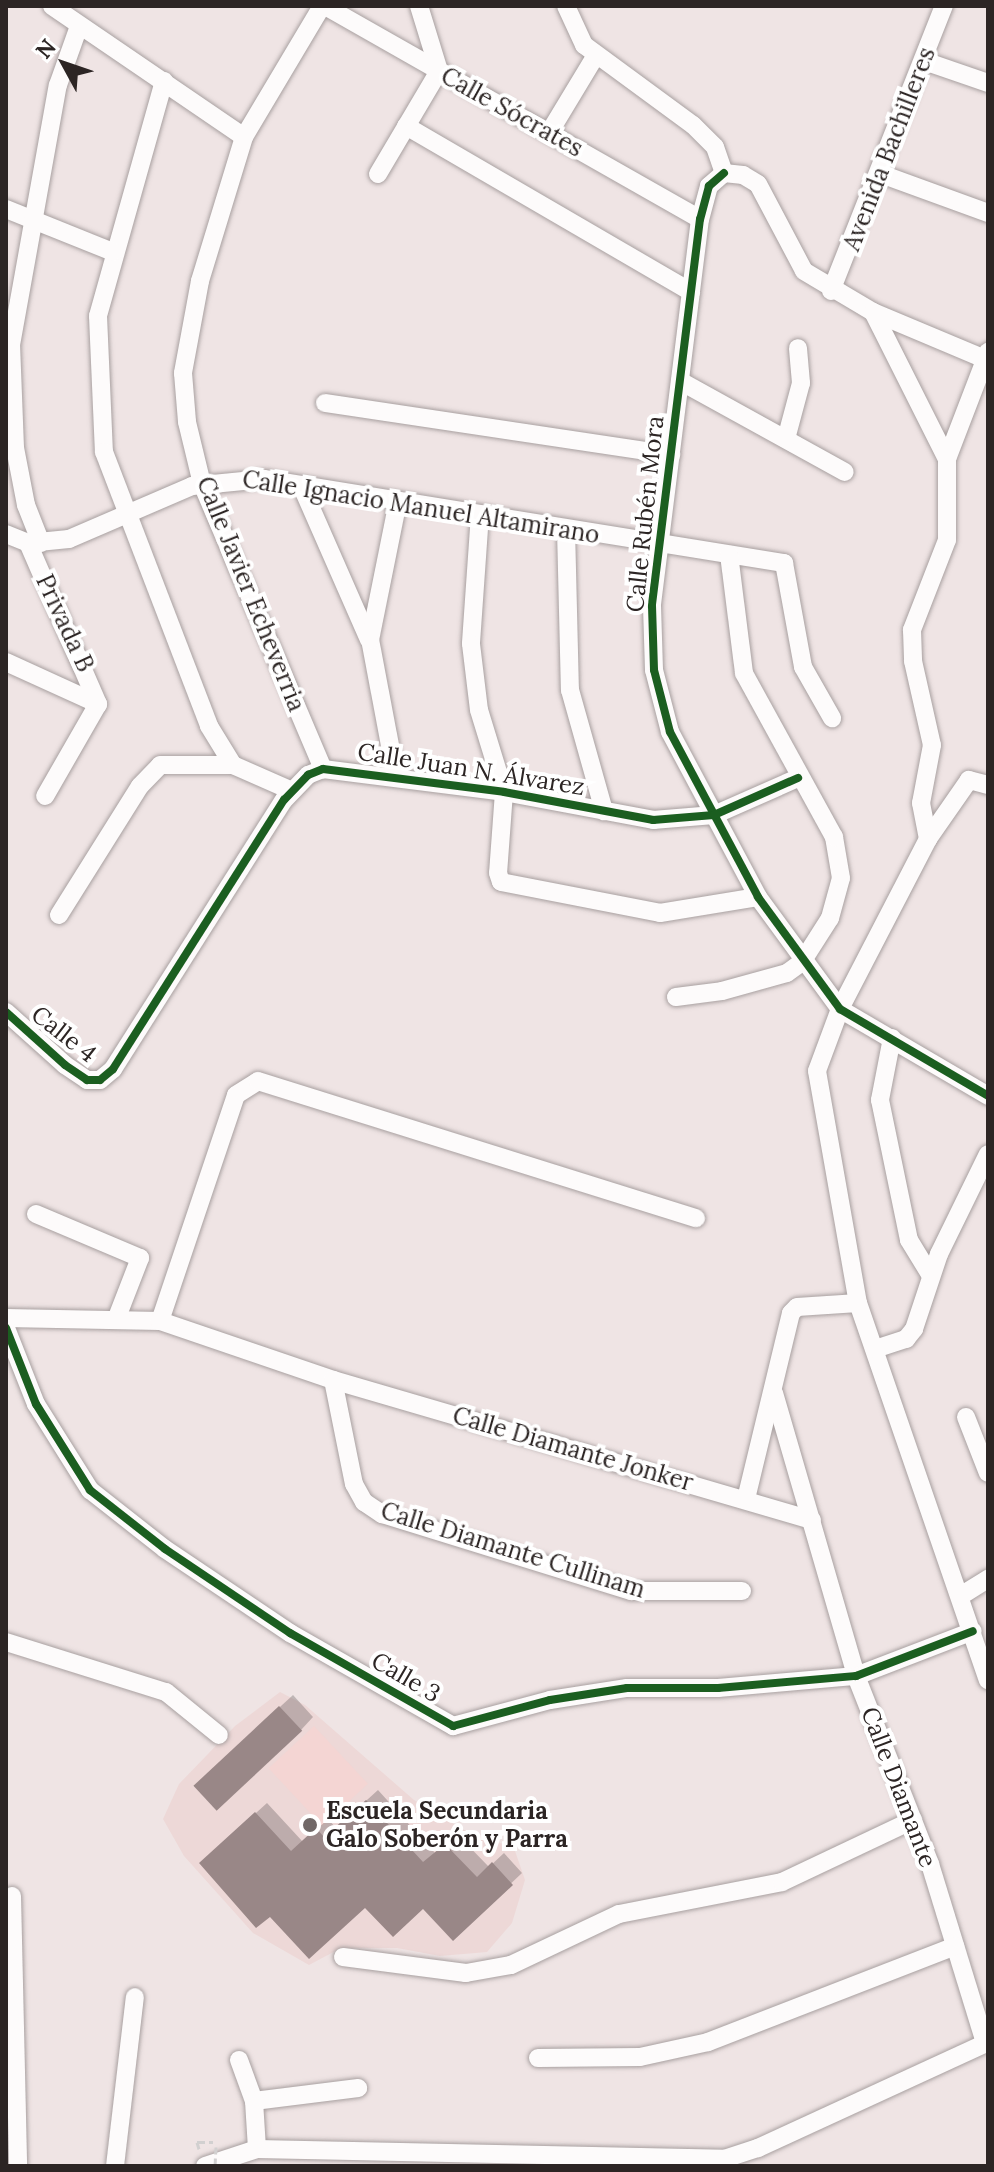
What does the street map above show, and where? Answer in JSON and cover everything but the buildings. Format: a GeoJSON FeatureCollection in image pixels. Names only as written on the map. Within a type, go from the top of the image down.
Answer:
{"type":"FeatureCollection","features":[{"type":"Feature","properties":{"kind":"street"},"geometry":{"type":"LineString","coordinates":[[52,6],[244,137]]}},
{"type":"Feature","properties":{"kind":"street","name":"Calle Sócrates"},"geometry":{"type":"LineString","coordinates":[[244,137],[323,6],[700,219]]}},
{"type":"Feature","properties":{"kind":"street"},"geometry":{"type":"LineString","coordinates":[[378,174],[439,71],[419,6]]}},
{"type":"Feature","properties":{"kind":"street"},"geometry":{"type":"LineString","coordinates":[[566,6],[584,45],[693,125],[715,147],[724,173],[758,184],[798,263],[831,291],[873,312],[987,356],[947,459],[947,540],[912,630],[913,661],[932,745],[921,803],[928,839]]}},
{"type":"Feature","properties":{"kind":"street","name":"Avenida Bachilleres"},"geometry":{"type":"LineString","coordinates":[[831,291],[881,174],[944,6]]}},
{"type":"Feature","properties":{"kind":"street","name":"Privada B"},"geometry":{"type":"LineString","coordinates":[[79,26],[58,85],[11,345],[15,448],[34,543],[98,704]]}},
{"type":"Feature","properties":{"kind":"street"},"geometry":{"type":"LineString","coordinates":[[549,133],[596,55]]}},
{"type":"Feature","properties":{"kind":"street"},"geometry":{"type":"LineString","coordinates":[[924,61],[988,83]]}},
{"type":"Feature","properties":{"kind":"street"},"geometry":{"type":"LineString","coordinates":[[164,81],[113,252],[98,316],[98,398],[104,452],[125,514],[209,726],[233,765]]}},
{"type":"Feature","properties":{"kind":"street"},"geometry":{"type":"LineString","coordinates":[[406,126],[691,292]]}},
{"type":"Feature","properties":{"kind":"street","name":"Calle Javier Echeverria"},"geometry":{"type":"LineString","coordinates":[[244,137],[186,340],[187,422],[202,484],[323,769]]}},
{"type":"Feature","properties":{"kind":"street","name":"Calle Rubén Mora"},"geometry":{"type":"LineString","coordinates":[[724,173],[709,186],[700,219],[652,606],[654,670],[670,732],[758,897],[802,962],[840,1009]]}},
{"type":"Feature","properties":{"kind":"street"},"geometry":{"type":"LineString","coordinates":[[881,174],[988,213]]}},
{"type":"Feature","properties":{"kind":"street"},"geometry":{"type":"LineString","coordinates":[[6,209],[113,252]]}},
{"type":"Feature","properties":{"kind":"street"},"geometry":{"type":"LineString","coordinates":[[873,312],[947,459]]}},
{"type":"Feature","properties":{"kind":"street"},"geometry":{"type":"LineString","coordinates":[[786,439],[801,383],[798,348]]}},
{"type":"Feature","properties":{"kind":"street"},"geometry":{"type":"LineString","coordinates":[[680,381],[845,472]]}},
{"type":"Feature","properties":{"kind":"street"},"geometry":{"type":"LineString","coordinates":[[325,403],[671,455]]}},
{"type":"Feature","properties":{"kind":"street","name":"Calle Ignacio Manuel Altamirano"},"geometry":{"type":"LineString","coordinates":[[34,543],[69,539],[202,484],[231,479],[301,485],[784,563],[803,667],[832,718]]}},
{"type":"Feature","properties":{"kind":"street"},"geometry":{"type":"LineString","coordinates":[[301,485],[370,640],[396,777]]}},
{"type":"Feature","properties":{"kind":"street"},"geometry":{"type":"LineString","coordinates":[[370,640],[398,501]]}},
{"type":"Feature","properties":{"kind":"street"},"geometry":{"type":"LineString","coordinates":[[480,514],[471,644],[479,710],[504,792],[498,873],[510,887],[660,913],[758,897]]}},
{"type":"Feature","properties":{"kind":"street"},"geometry":{"type":"LineString","coordinates":[[566,529],[570,690],[604,811]]}},
{"type":"Feature","properties":{"kind":"street"},"geometry":{"type":"LineString","coordinates":[[6,534],[34,543]]}},
{"type":"Feature","properties":{"kind":"street"},"geometry":{"type":"LineString","coordinates":[[676,997],[722,991],[787,973],[802,962],[830,918],[841,878],[834,837],[798,778],[744,673],[729,555]]}},
{"type":"Feature","properties":{"kind":"street","name":"Privada B"},"geometry":{"type":"LineString","coordinates":[[6,662],[98,704]]}},
{"type":"Feature","properties":{"kind":"street","name":"Privada B"},"geometry":{"type":"LineString","coordinates":[[45,796],[98,704]]}},
{"type":"Feature","properties":{"kind":"street"},"geometry":{"type":"LineString","coordinates":[[59,915],[140,786],[160,765],[233,765],[292,791]]}},
{"type":"Feature","properties":{"kind":"street","name":"Calle Juan N. Álvarez"},"geometry":{"type":"LineString","coordinates":[[100,1080],[113,1069],[292,791],[323,769],[504,792],[653,820],[714,815],[798,778]]}},
{"type":"Feature","properties":{"kind":"street"},"geometry":{"type":"LineString","coordinates":[[988,785],[969,780],[928,839],[840,1009],[817,1071],[858,1303],[962,1595],[988,1680]]}},
{"type":"Feature","properties":{"kind":"street"},"geometry":{"type":"LineString","coordinates":[[840,1009],[988,1096]]}},
{"type":"Feature","properties":{"kind":"street","name":"Calle 4"},"geometry":{"type":"LineString","coordinates":[[6,1012],[65,1065],[87,1080],[100,1080]]}},
{"type":"Feature","properties":{"kind":"street"},"geometry":{"type":"LineString","coordinates":[[892,1038],[880,1100],[909,1240],[931,1276]]}},
{"type":"Feature","properties":{"kind":"street"},"geometry":{"type":"LineString","coordinates":[[160,1321],[236,1095],[258,1081],[696,1218]]}},
{"type":"Feature","properties":{"kind":"street"},"geometry":{"type":"LineString","coordinates":[[875,1349],[906,1339],[931,1276],[988,1154]]}},
{"type":"Feature","properties":{"kind":"street"},"geometry":{"type":"LineString","coordinates":[[36,1214],[140,1258],[116,1320]]}},
{"type":"Feature","properties":{"kind":"street"},"geometry":{"type":"LineString","coordinates":[[746,1499],[791,1313],[797,1307],[858,1303]]}},
{"type":"Feature","properties":{"kind":"street","name":"Calle Diamante Jonker"},"geometry":{"type":"LineString","coordinates":[[6,1318],[160,1321],[333,1380],[812,1520]]}},
{"type":"Feature","properties":{"kind":"street","name":"Calle 3"},"geometry":{"type":"LineString","coordinates":[[6,1328],[36,1404],[90,1490],[165,1549],[278,1624],[444,1722],[471,1724],[550,1700],[627,1688],[718,1688],[856,1676],[973,1631]]}},
{"type":"Feature","properties":{"kind":"street","name":"Calle Diamante Cullinam"},"geometry":{"type":"LineString","coordinates":[[333,1380],[354,1484],[364,1502],[382,1514],[631,1591],[742,1591]]}},
{"type":"Feature","properties":{"kind":"street","name":"Calle Diamante"},"geometry":{"type":"LineString","coordinates":[[774,1393],[856,1676],[913,1820],[986,2042]]}},
{"type":"Feature","properties":{"kind":"street"},"geometry":{"type":"LineString","coordinates":[[966,1417],[988,1473]]}},
{"type":"Feature","properties":{"kind":"street"},"geometry":{"type":"LineString","coordinates":[[962,1595],[988,1579]]}},
{"type":"Feature","properties":{"kind":"street"},"geometry":{"type":"LineString","coordinates":[[6,1642],[166,1692],[219,1735]]}},
{"type":"Feature","properties":{"kind":"street"},"geometry":{"type":"LineString","coordinates":[[343,1957],[466,1973],[511,1965],[619,1914],[782,1882],[913,1820]]}},
{"type":"Feature","properties":{"kind":"street"},"geometry":{"type":"LineString","coordinates":[[12,1896],[18,2166]]}},
{"type":"Feature","properties":{"kind":"street"},"geometry":{"type":"LineString","coordinates":[[538,2058],[640,2057],[708,2042],[955,1946]]}},
{"type":"Feature","properties":{"kind":"street"},"geometry":{"type":"LineString","coordinates":[[115,2166],[135,1997]]}},
{"type":"Feature","properties":{"kind":"street"},"geometry":{"type":"LineString","coordinates":[[205,2166],[257,2149],[724,2159],[758,2148],[986,2042]]}},
{"type":"Feature","properties":{"kind":"street"},"geometry":{"type":"LineString","coordinates":[[239,2060],[254,2101],[257,2149]]}},
{"type":"Feature","properties":{"kind":"street"},"geometry":{"type":"LineString","coordinates":[[254,2101],[358,2088]]}},
{"type":"Feature","properties":{"kind":"path"},"geometry":{"type":"LineString","coordinates":[[215,2166],[216,2147]]}},
{"type":"Feature","properties":{"kind":"shaded area","name":"Escuela Secundaria Galo Soberón y Parra"},"geometry":{"type":"Polygon","coordinates":[[[280,1692],[305,1705],[414,1800],[464,1830],[514,1848],[525,1880],[512,1923],[487,1952],[440,1956],[397,1948],[341,1948],[309,1965],[253,1933],[184,1856],[163,1819],[179,1784],[235,1726],[280,1692]]]}},
{"type":"Feature","properties":{"kind":"shaded area"},"geometry":{"type":"Polygon","coordinates":[[[314,1726],[368,1784],[323,1826],[269,1768],[314,1726]]]}},
{"type":"Feature","properties":{"kind":"cycle path"},"geometry":{"type":"LineString","coordinates":[[724,173],[709,186],[700,219],[652,606],[654,670],[670,732],[758,897],[840,1009],[988,1096]]}},
{"type":"Feature","properties":{"kind":"cycle path"},"geometry":{"type":"LineString","coordinates":[[6,1012],[65,1065],[87,1080],[100,1080],[113,1069],[284,800],[308,775],[323,769],[504,792],[653,820],[714,815],[798,778]]}},
{"type":"Feature","properties":{"kind":"cycle path"},"geometry":{"type":"LineString","coordinates":[[6,1328],[36,1404],[90,1490],[165,1549],[290,1633],[453,1726],[550,1700],[627,1688],[718,1688],[856,1676],[973,1631]]}},
{"type":"Feature","properties":{"kind":"place","name":"Escuela Secundaria Galo Soberón y Parra"},"geometry":{"type":"Point","coordinates":[310,1825]}}]}
